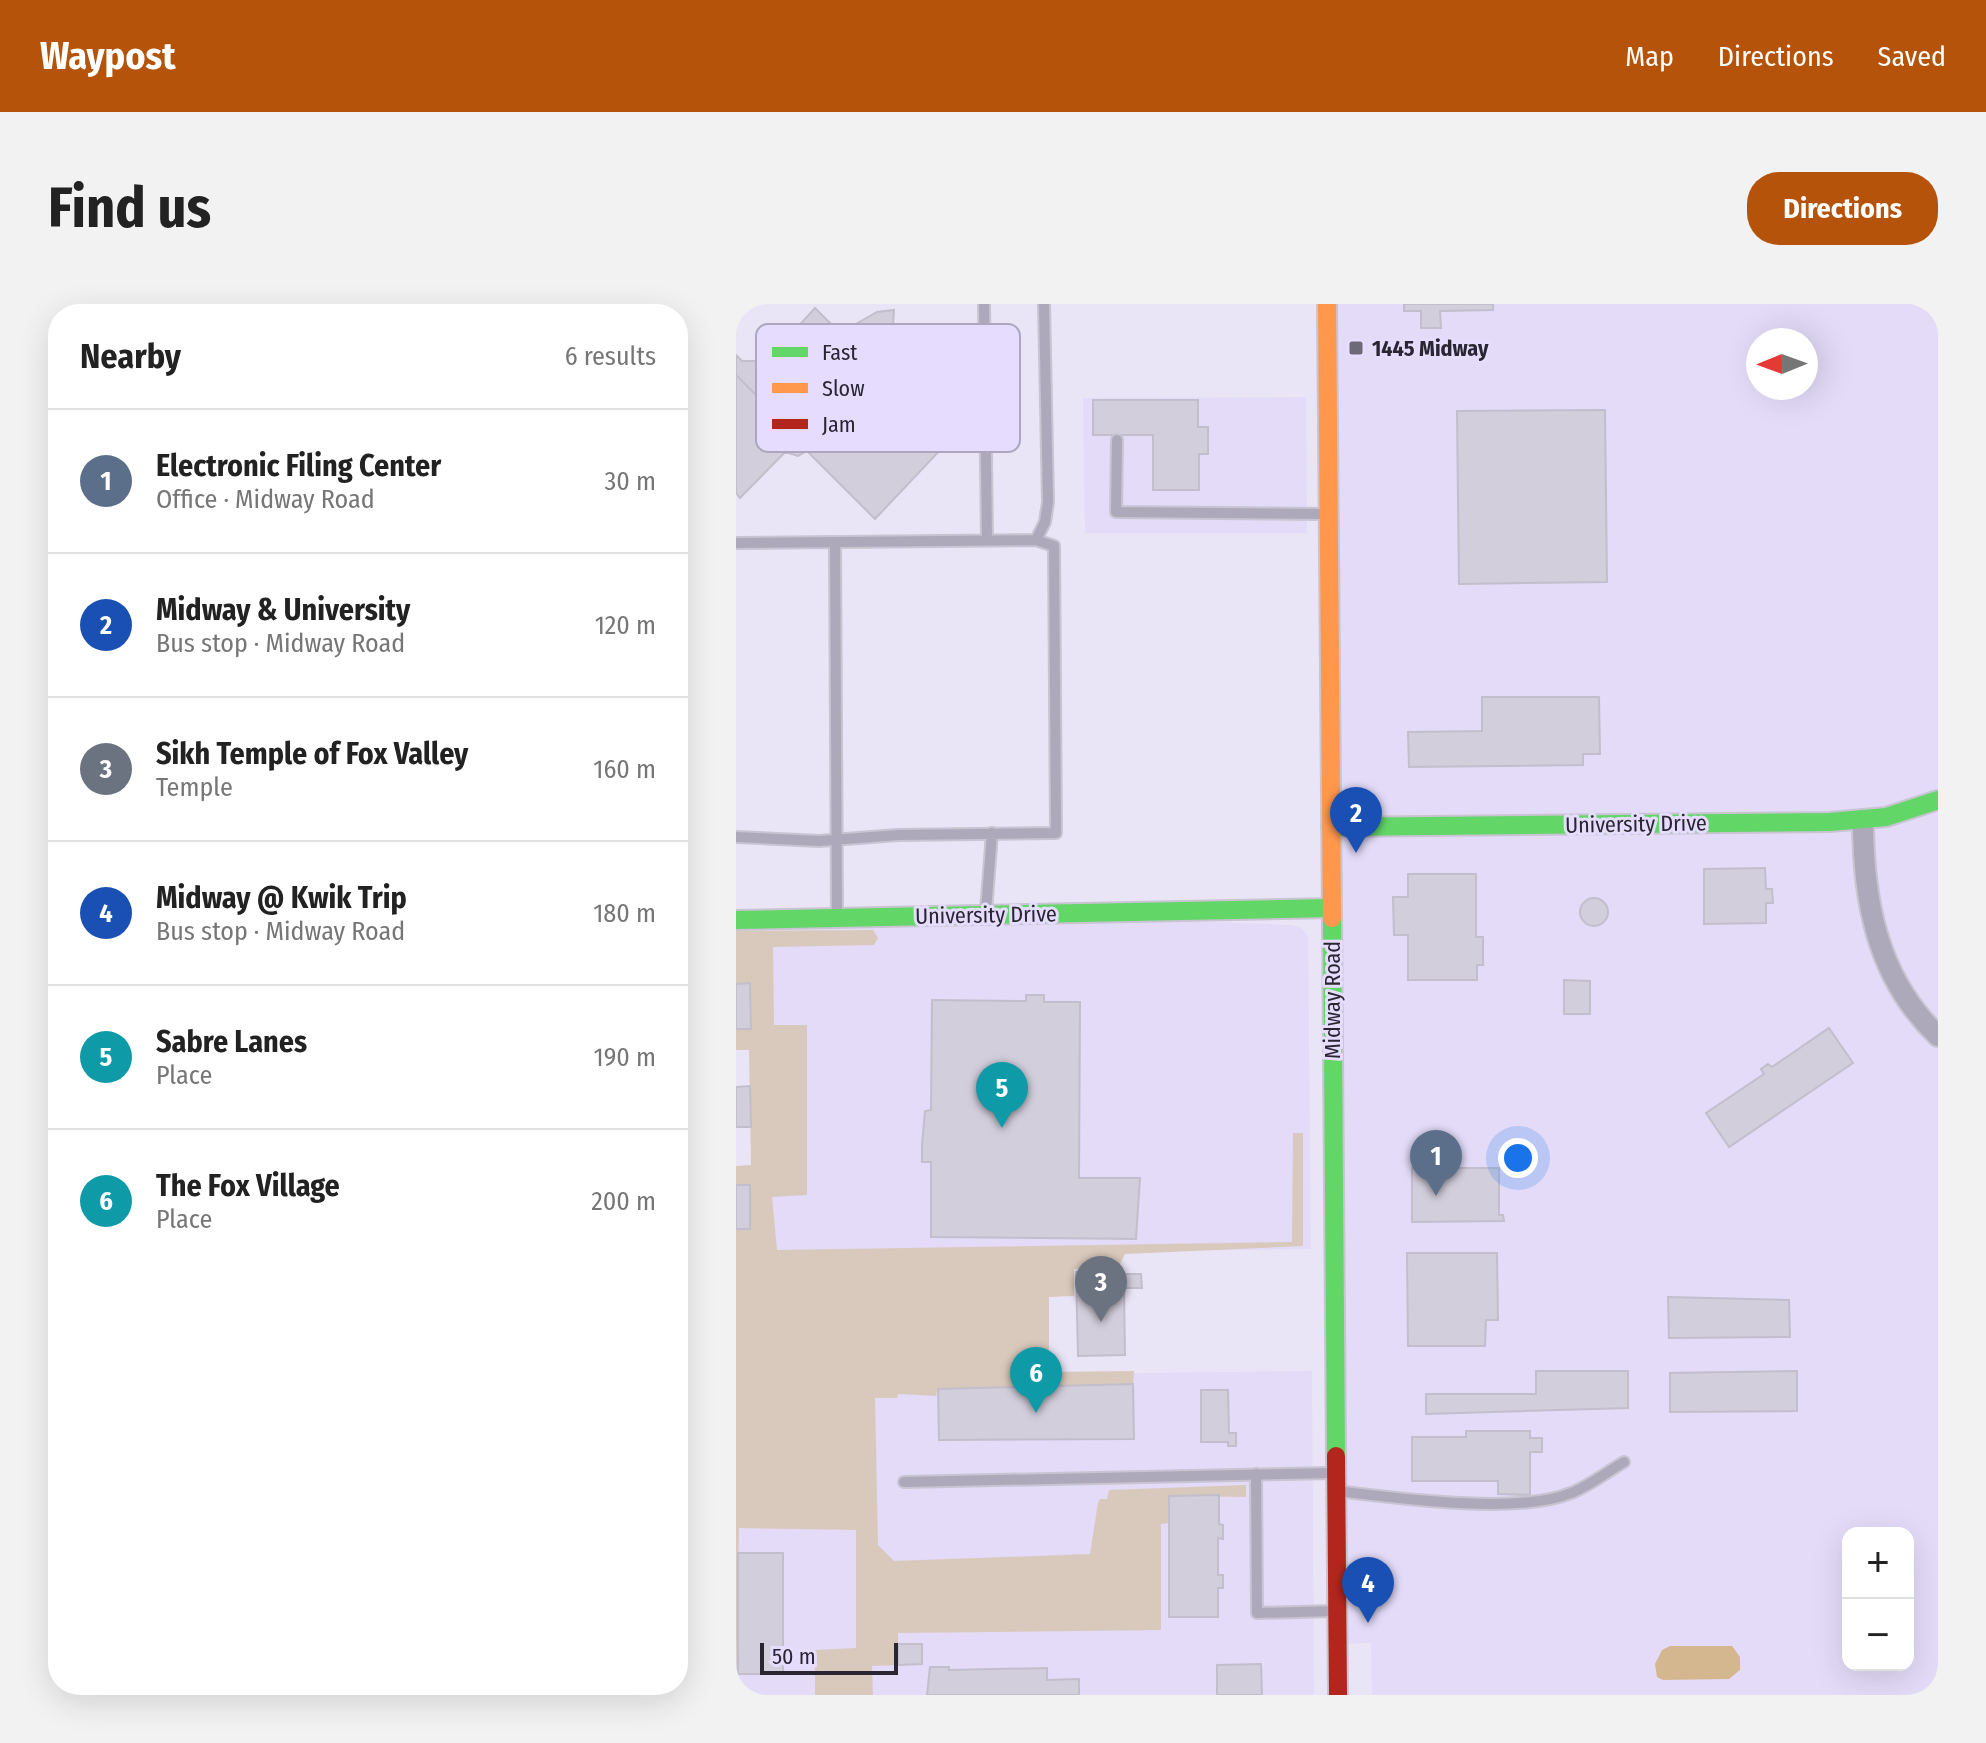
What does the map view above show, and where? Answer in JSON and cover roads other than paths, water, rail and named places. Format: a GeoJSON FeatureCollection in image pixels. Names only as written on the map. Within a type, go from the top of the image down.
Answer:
{"type":"FeatureCollection","features":[{"type":"Feature","properties":{"kind":"main road","name":"Midway Road"},"geometry":{"type":"LineString","coordinates":[[1327,304],[1338,1695]]}},
{"type":"Feature","properties":{"kind":"main road","name":"University Drive"},"geometry":{"type":"LineString","coordinates":[[1331,827],[1863,820],[1938,800]]}},
{"type":"Feature","properties":{"kind":"main road","name":"University Drive"},"geometry":{"type":"LineString","coordinates":[[736,920],[1332,908]]}},
{"type":"Feature","properties":{"kind":"street"},"geometry":{"type":"LineString","coordinates":[[1863,820],[1866,897],[1875,935],[1906,999],[1938,1036]]}},
{"type":"Feature","properties":{"kind":"lane"},"geometry":{"type":"LineString","coordinates":[[984,304],[984,324]]}},
{"type":"Feature","properties":{"kind":"lane"},"geometry":{"type":"LineString","coordinates":[[1036,540],[1045,522],[1048,502],[1044,304]]}},
{"type":"Feature","properties":{"kind":"lane"},"geometry":{"type":"LineString","coordinates":[[1117,440],[1116,512],[1328,514]]}},
{"type":"Feature","properties":{"kind":"lane"},"geometry":{"type":"LineString","coordinates":[[986,452],[987,540]]}},
{"type":"Feature","properties":{"kind":"lane"},"geometry":{"type":"LineString","coordinates":[[736,543],[1036,540],[1054,546],[1056,833],[837,840],[736,837]]}},
{"type":"Feature","properties":{"kind":"lane"},"geometry":{"type":"LineString","coordinates":[[835,542],[837,918]]}},
{"type":"Feature","properties":{"kind":"lane"},"geometry":{"type":"LineString","coordinates":[[986,915],[992,833]]}},
{"type":"Feature","properties":{"kind":"lane"},"geometry":{"type":"LineString","coordinates":[[904,1482],[1256,1474],[1336,1482],[1420,1501],[1539,1503],[1572,1493],[1624,1462]]}},
{"type":"Feature","properties":{"kind":"lane"},"geometry":{"type":"LineString","coordinates":[[1256,1474],[1257,1613],[1337,1611]]}},
{"type":"Feature","properties":{"kind":"place","name":"1445 Midway"},"geometry":{"type":"Point","coordinates":[1356,348]}},
{"type":"Feature","properties":{"kind":"place","name":"Midway & University"},"geometry":{"type":"Point","coordinates":[1356,853]}},
{"type":"Feature","properties":{"kind":"place","name":"Sabre Lanes"},"geometry":{"type":"Point","coordinates":[1002,1128]}},
{"type":"Feature","properties":{"kind":"place","name":"Electronic Filing Center"},"geometry":{"type":"Point","coordinates":[1436,1196]}},
{"type":"Feature","properties":{"kind":"place","name":"Sikh Temple of Fox Valley"},"geometry":{"type":"Point","coordinates":[1101,1322]}},
{"type":"Feature","properties":{"kind":"place","name":"The Fox Village"},"geometry":{"type":"Point","coordinates":[1036,1413]}},
{"type":"Feature","properties":{"kind":"place","name":"Midway @ Kwik Trip"},"geometry":{"type":"Point","coordinates":[1368,1623]}}]}
